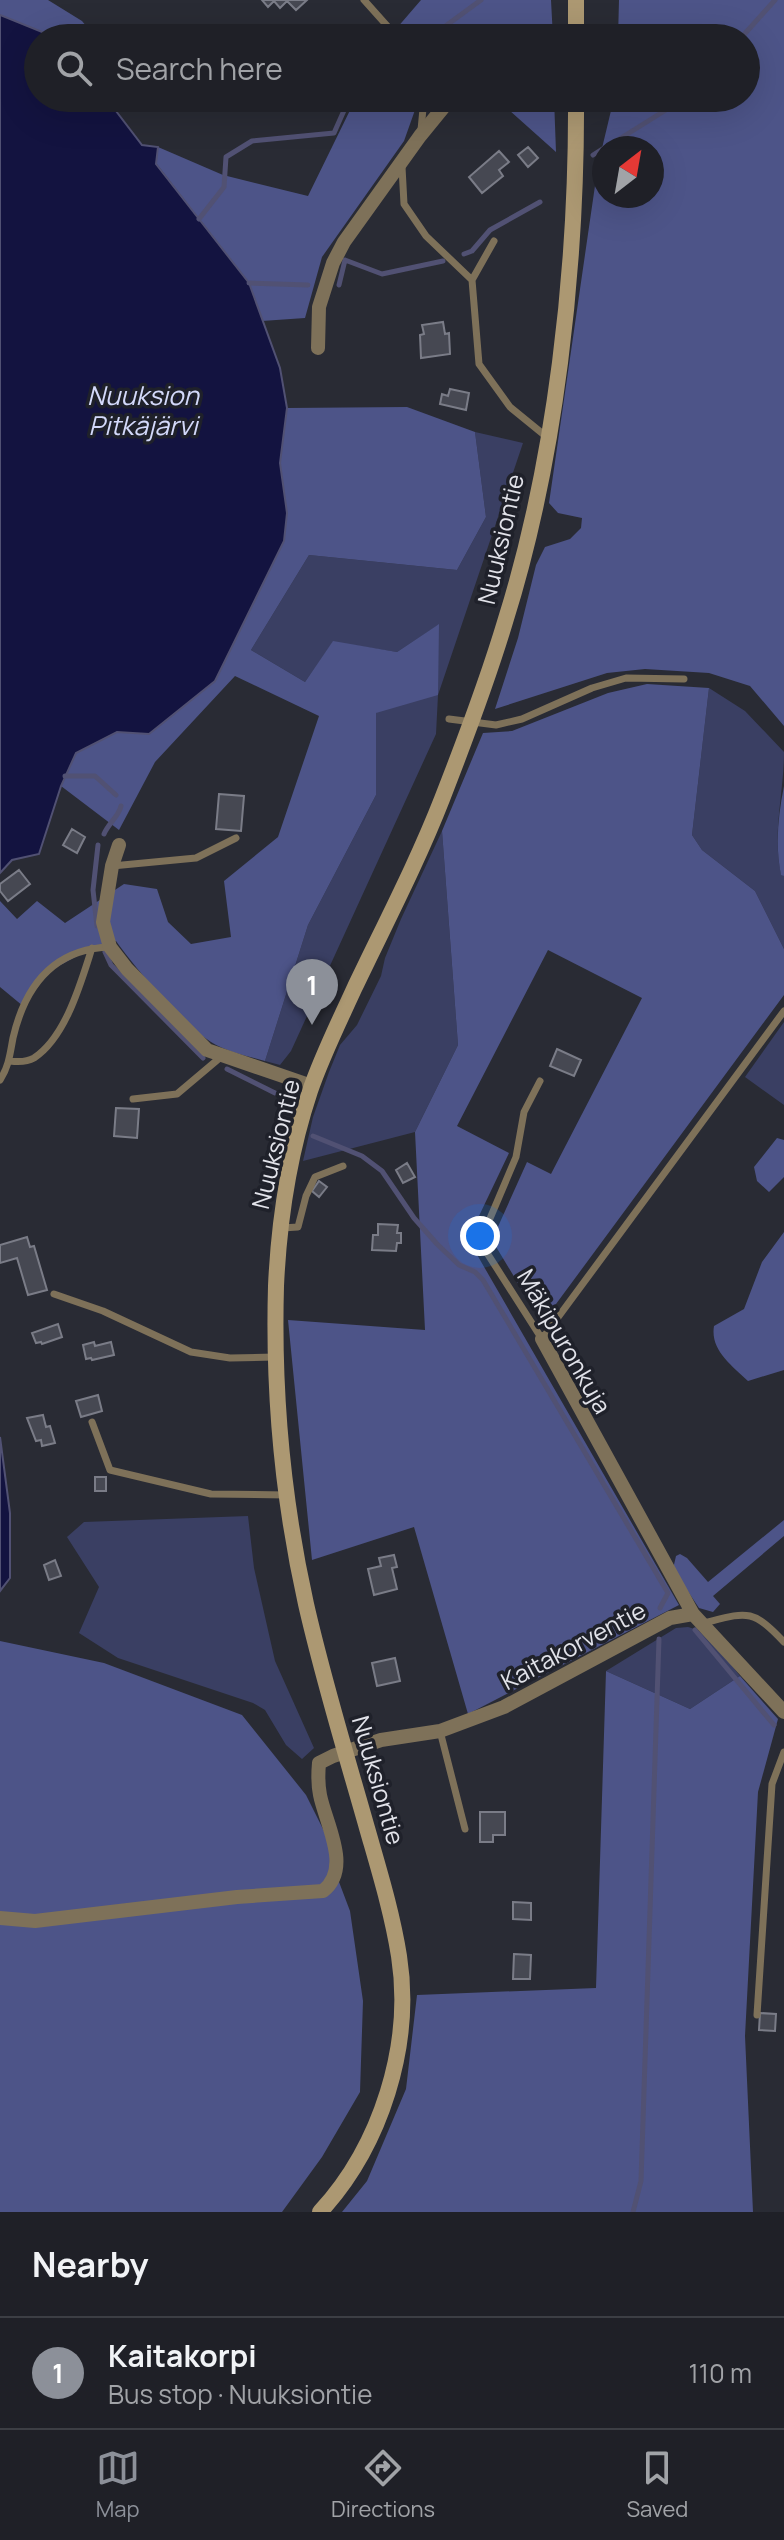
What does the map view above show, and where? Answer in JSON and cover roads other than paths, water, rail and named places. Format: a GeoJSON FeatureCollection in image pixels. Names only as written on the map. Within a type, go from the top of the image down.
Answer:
{"type":"FeatureCollection","features":[{"type":"Feature","properties":{"kind":"street"},"geometry":{"type":"LineString","coordinates":[[576,0],[576,24]]}},
{"type":"Feature","properties":{"kind":"street"},"geometry":{"type":"LineString","coordinates":[[318,348],[319,307],[333,263],[344,242],[440,112]]}},
{"type":"Feature","properties":{"kind":"street","name":"Nuuksiontie"},"geometry":{"type":"LineString","coordinates":[[320,2212],[360,2157],[382,2112],[397,2056],[401,2009],[400,1962],[386,1891],[305,1602],[287,1495],[277,1357],[276,1290],[285,1187],[312,1086],[439,807],[507,617],[548,438],[561,352],[577,160],[576,112]]}},
{"type":"Feature","properties":{"kind":"street"},"geometry":{"type":"LineString","coordinates":[[119,845],[112,866],[103,922],[110,947],[127,969],[207,1050],[312,1086]]}},
{"type":"Feature","properties":{"kind":"street","name":"Mäkipuronkuja"},"geometry":{"type":"LineString","coordinates":[[542,1339],[698,1619]]}},
{"type":"Feature","properties":{"kind":"street","name":"Kaitakorventie"},"geometry":{"type":"LineString","coordinates":[[346,1751],[381,1740],[440,1731],[504,1707],[670,1618],[698,1619]]}},
{"type":"Feature","properties":{"kind":"street"},"geometry":{"type":"LineString","coordinates":[[698,1619],[784,1712]]}},
{"type":"Feature","properties":{"kind":"street"},"geometry":{"type":"LineString","coordinates":[[0,1918],[35,1921],[223,1898],[323,1891],[336,1874],[337,1857],[320,1795],[319,1763],[346,1751]]}},
{"type":"Feature","properties":{"kind":"lane"},"geometry":{"type":"LineString","coordinates":[[364,0],[385,24]]}},
{"type":"Feature","properties":{"kind":"lane"},"geometry":{"type":"LineString","coordinates":[[420,136],[423,112]]}},
{"type":"Feature","properties":{"kind":"lane"},"geometry":{"type":"LineString","coordinates":[[401,163],[404,204],[426,236],[472,280]]}},
{"type":"Feature","properties":{"kind":"lane"},"geometry":{"type":"LineString","coordinates":[[494,241],[472,280],[479,364],[510,407],[548,438]]}},
{"type":"Feature","properties":{"kind":"lane"},"geometry":{"type":"LineString","coordinates":[[449,719],[496,725],[522,719],[592,688],[626,678],[684,679]]}},
{"type":"Feature","properties":{"kind":"lane"},"geometry":{"type":"LineString","coordinates":[[112,866],[196,858],[236,838]]}},
{"type":"Feature","properties":{"kind":"lane"},"geometry":{"type":"LineString","coordinates":[[0,1080],[10,1061],[23,1006],[42,975],[68,954],[110,947]]}},
{"type":"Feature","properties":{"kind":"lane"},"geometry":{"type":"LineString","coordinates":[[10,1061],[32,1060],[48,1045],[74,1001],[92,948]]}},
{"type":"Feature","properties":{"kind":"lane"},"geometry":{"type":"LineString","coordinates":[[542,1339],[784,1011]]}},
{"type":"Feature","properties":{"kind":"lane"},"geometry":{"type":"LineString","coordinates":[[133,1099],[177,1094],[222,1056]]}},
{"type":"Feature","properties":{"kind":"lane","name":"Mäkipuronkuja"},"geometry":{"type":"LineString","coordinates":[[540,1081],[524,1112],[516,1157],[480,1242],[542,1339]]}},
{"type":"Feature","properties":{"kind":"lane"},"geometry":{"type":"LineString","coordinates":[[280,1229],[298,1227],[306,1196],[315,1177],[343,1166]]}},
{"type":"Feature","properties":{"kind":"lane"},"geometry":{"type":"LineString","coordinates":[[54,1294],[103,1311],[191,1352],[230,1358],[277,1357]]}},
{"type":"Feature","properties":{"kind":"lane"},"geometry":{"type":"LineString","coordinates":[[92,1422],[110,1470],[211,1494],[287,1495]]}},
{"type":"Feature","properties":{"kind":"lane"},"geometry":{"type":"LineString","coordinates":[[698,1619],[741,1614],[764,1620],[784,1642]]}},
{"type":"Feature","properties":{"kind":"lane"},"geometry":{"type":"LineString","coordinates":[[440,1731],[465,1829]]}},
{"type":"Feature","properties":{"kind":"lane"},"geometry":{"type":"LineString","coordinates":[[757,2015],[772,1784],[784,1752]]}},
{"type":"Feature","properties":{"kind":"water","name":"Nuuksion Pitkäjärvi"},"geometry":{"type":"Polygon","coordinates":[[[0,15],[24,25],[24,112],[117,112],[142,145],[158,147],[156,164],[249,283],[280,368],[287,408],[280,463],[287,513],[284,541],[215,681],[149,734],[117,732],[76,753],[61,786],[39,854],[12,860],[0,873],[0,15]]]}},
{"type":"Feature","properties":{"kind":"water"},"geometry":{"type":"Polygon","coordinates":[[[0,1437],[10,1513],[10,1578],[0,1591],[0,1437]]]}},
{"type":"Feature","properties":{"kind":"waterway"},"geometry":{"type":"LineString","coordinates":[[448,24],[481,0]]}},
{"type":"Feature","properties":{"kind":"waterway"},"geometry":{"type":"LineString","coordinates":[[754,24],[775,0]]}},
{"type":"Feature","properties":{"kind":"waterway"},"geometry":{"type":"LineString","coordinates":[[199,219],[224,187],[226,157],[252,141],[334,133],[343,112]]}},
{"type":"Feature","properties":{"kind":"waterway"},"geometry":{"type":"LineString","coordinates":[[624,136],[663,112]]}},
{"type":"Feature","properties":{"kind":"waterway"},"geometry":{"type":"LineString","coordinates":[[464,254],[472,251],[490,230],[540,202]]}},
{"type":"Feature","properties":{"kind":"waterway"},"geometry":{"type":"LineString","coordinates":[[339,285],[345,260],[382,274],[443,261]]}},
{"type":"Feature","properties":{"kind":"waterway"},"geometry":{"type":"LineString","coordinates":[[249,283],[308,285]]}},
{"type":"Feature","properties":{"kind":"waterway"},"geometry":{"type":"LineString","coordinates":[[65,776],[95,776],[116,795]]}},
{"type":"Feature","properties":{"kind":"waterway"},"geometry":{"type":"LineString","coordinates":[[104,834],[121,806]]}},
{"type":"Feature","properties":{"kind":"waterway"},"geometry":{"type":"LineString","coordinates":[[97,926],[93,890],[98,845]]}},
{"type":"Feature","properties":{"kind":"waterway"},"geometry":{"type":"LineString","coordinates":[[105,952],[111,965],[203,1058]]}},
{"type":"Feature","properties":{"kind":"waterway"},"geometry":{"type":"LineString","coordinates":[[227,1069],[275,1093]]}},
{"type":"Feature","properties":{"kind":"waterway"},"geometry":{"type":"LineString","coordinates":[[313,1136],[362,1156],[382,1171],[414,1218],[437,1244],[459,1265],[475,1272],[483,1280],[668,1593],[660,1608]]}},
{"type":"Feature","properties":{"kind":"waterway"},"geometry":{"type":"LineString","coordinates":[[695,1630],[774,1725]]}},
{"type":"Feature","properties":{"kind":"waterway"},"geometry":{"type":"LineString","coordinates":[[633,2212],[641,2181],[659,1639]]}},
{"type":"Feature","properties":{"kind":"place","name":"Kaitakorpi"},"geometry":{"type":"Point","coordinates":[312,1025]}}]}
